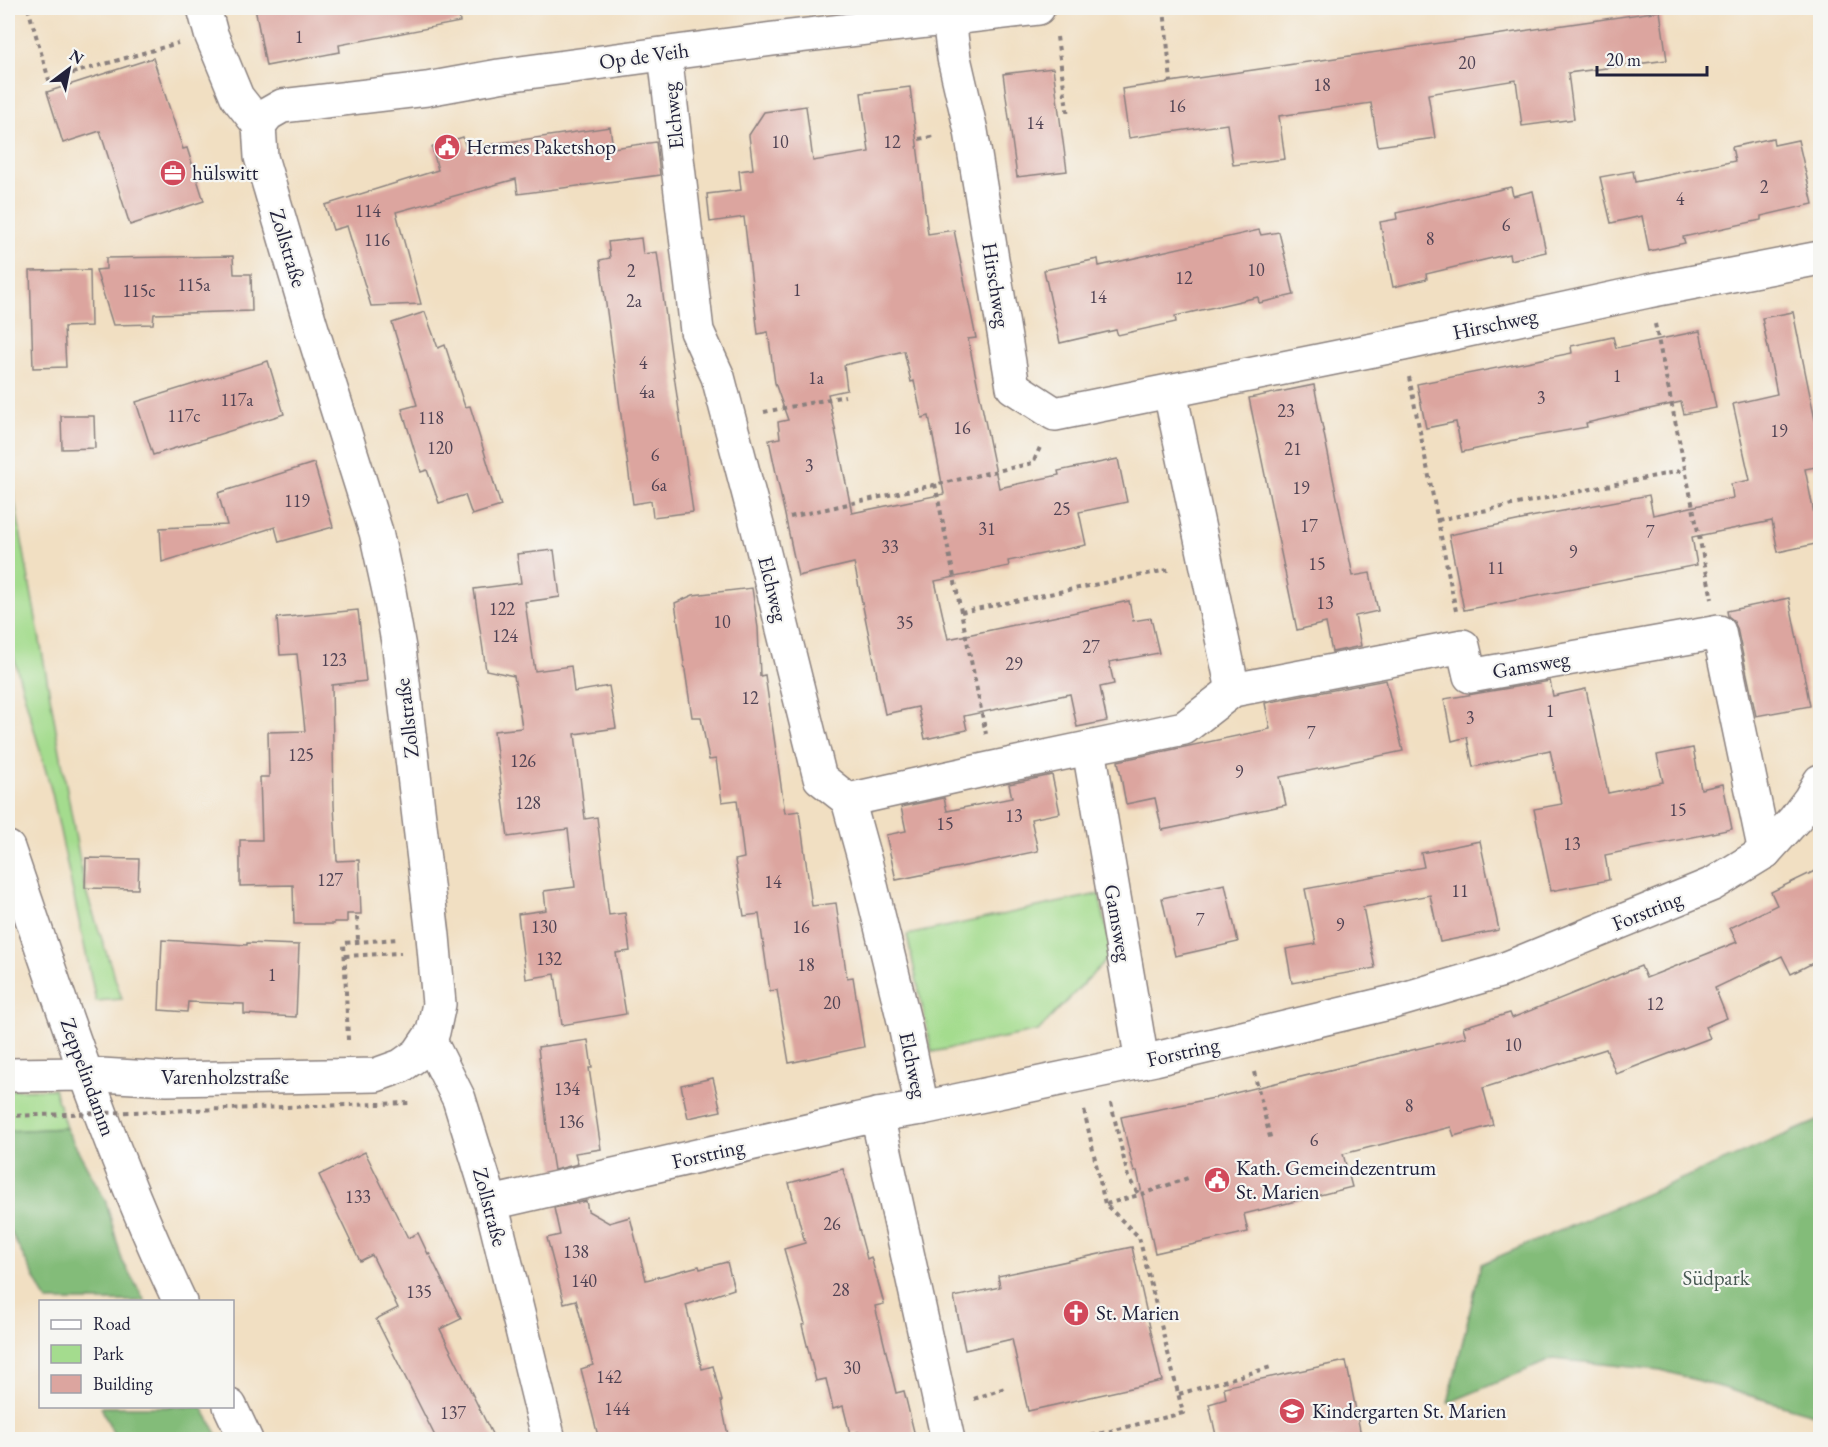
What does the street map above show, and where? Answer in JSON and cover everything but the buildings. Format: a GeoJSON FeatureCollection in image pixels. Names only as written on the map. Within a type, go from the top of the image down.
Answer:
{"type":"FeatureCollection","features":[{"type":"Feature","properties":{"kind":"street","name":"Op de Veih"},"geometry":{"type":"LineString","coordinates":[[259,125],[268,114],[282,106],[427,89],[499,76],[773,39],[949,19],[1047,18]]}},
{"type":"Feature","properties":{"kind":"street","name":"Hirschweg"},"geometry":{"type":"LineString","coordinates":[[949,19],[954,58],[971,131],[1013,387],[1055,414],[1403,344],[1647,291],[1821,258]]}},
{"type":"Feature","properties":{"kind":"street"},"geometry":{"type":"LineString","coordinates":[[207,21],[237,97],[259,125]]}},
{"type":"Feature","properties":{"kind":"street","name":"Elchweg"},"geometry":{"type":"LineString","coordinates":[[666,54],[697,331],[718,377],[820,778],[848,800],[904,1020],[922,1108]]}},
{"type":"Feature","properties":{"kind":"street","name":"Zollstraße"},"geometry":{"type":"LineString","coordinates":[[259,125],[261,157],[376,532],[389,591],[399,648],[439,1004],[436,1024],[429,1039],[459,1099],[491,1203],[549,1440]]}},
{"type":"Feature","properties":{"kind":"street"},"geometry":{"type":"LineString","coordinates":[[1170,392],[1233,690]]}},
{"type":"Feature","properties":{"kind":"street"},"geometry":{"type":"LineString","coordinates":[[1719,632],[1765,852]]}},
{"type":"Feature","properties":{"kind":"street","name":"Gamsweg"},"geometry":{"type":"LineString","coordinates":[[848,800],[1184,728],[1233,690],[1463,646],[1470,676],[1719,632]]}},
{"type":"Feature","properties":{"kind":"street","name":"Gamsweg"},"geometry":{"type":"LineString","coordinates":[[1089,748],[1142,1062]]}},
{"type":"Feature","properties":{"kind":"street","name":"Forstring"},"geometry":{"type":"LineString","coordinates":[[491,1203],[877,1115],[922,1108],[998,1084],[1077,1076],[1142,1062],[1393,1002],[1500,971],[1713,884],[1765,852],[1795,819],[1821,781]]}},
{"type":"Feature","properties":{"kind":"street","name":"Zeppelindamm"},"geometry":{"type":"LineString","coordinates":[[8,848],[85,1074],[152,1244],[179,1300]]}},
{"type":"Feature","properties":{"kind":"street","name":"Varenholzstraße"},"geometry":{"type":"LineString","coordinates":[[8,1075],[85,1074],[167,1079],[376,1075],[401,1066],[414,1057],[429,1039]]}},
{"type":"Feature","properties":{"kind":"street"},"geometry":{"type":"LineString","coordinates":[[877,1115],[948,1440]]}},
{"type":"Feature","properties":{"kind":"street"},"geometry":{"type":"LineString","coordinates":[[230,1408],[246,1440]]}},
{"type":"Feature","properties":{"kind":"path"},"geometry":{"type":"LineString","coordinates":[[28,8],[49,80],[207,21]]}},
{"type":"Feature","properties":{"kind":"path"},"geometry":{"type":"LineString","coordinates":[[1164,8],[1171,82]]}},
{"type":"Feature","properties":{"kind":"path"},"geometry":{"type":"LineString","coordinates":[[1047,18],[1068,116]]}},
{"type":"Feature","properties":{"kind":"path"},"geometry":{"type":"LineString","coordinates":[[1647,291],[1719,632]]}},
{"type":"Feature","properties":{"kind":"path"},"geometry":{"type":"LineString","coordinates":[[1403,344],[1463,646]]}},
{"type":"Feature","properties":{"kind":"path"},"geometry":{"type":"LineString","coordinates":[[729,419],[845,396]]}},
{"type":"Feature","properties":{"kind":"path"},"geometry":{"type":"LineString","coordinates":[[757,525],[1033,463],[1055,414]]}},
{"type":"Feature","properties":{"kind":"path"},"geometry":{"type":"LineString","coordinates":[[1438,520],[1685,470]]}},
{"type":"Feature","properties":{"kind":"path"},"geometry":{"type":"LineString","coordinates":[[935,484],[993,768]]}},
{"type":"Feature","properties":{"kind":"path"},"geometry":{"type":"LineString","coordinates":[[961,612],[1205,562]]}},
{"type":"Feature","properties":{"kind":"path"},"geometry":{"type":"LineString","coordinates":[[357,917],[358,941]]}},
{"type":"Feature","properties":{"kind":"path"},"geometry":{"type":"LineString","coordinates":[[350,1076],[344,943],[378,940]]}},
{"type":"Feature","properties":{"kind":"path"},"geometry":{"type":"LineString","coordinates":[[345,956],[434,951]]}},
{"type":"Feature","properties":{"kind":"path"},"geometry":{"type":"LineString","coordinates":[[1245,1038],[1270,1141]]}},
{"type":"Feature","properties":{"kind":"path"},"geometry":{"type":"LineString","coordinates":[[1074,1440],[1183,1413],[1139,1237],[1105,1204],[1077,1076]]}},
{"type":"Feature","properties":{"kind":"path"},"geometry":{"type":"LineString","coordinates":[[1110,1099],[1128,1177],[1139,1195]]}},
{"type":"Feature","properties":{"kind":"path"},"geometry":{"type":"LineString","coordinates":[[8,1116],[409,1103]]}},
{"type":"Feature","properties":{"kind":"path"},"geometry":{"type":"LineString","coordinates":[[1105,1204],[1191,1177]]}},
{"type":"Feature","properties":{"kind":"path"},"geometry":{"type":"LineString","coordinates":[[1179,1394],[1270,1367]]}},
{"type":"Feature","properties":{"kind":"green space"},"geometry":{"type":"Polygon","coordinates":[[[8,464],[85,889],[122,999],[96,1001],[52,793],[8,637],[8,464]]]}},
{"type":"Feature","properties":{"kind":"green space"},"geometry":{"type":"Polygon","coordinates":[[[1099,894],[1112,954],[1038,1031],[932,1052],[907,935],[1099,894]]]}},
{"type":"Feature","properties":{"kind":"green space"},"geometry":{"type":"Polygon","coordinates":[[[54,1089],[66,1128],[8,1131],[8,1090],[54,1089]]]}},
{"type":"Feature","properties":{"kind":"green space","name":"Südpark"},"geometry":{"type":"Polygon","coordinates":[[[1820,1120],[1820,1416],[1661,1370],[1553,1359],[1448,1403],[1481,1264],[1820,1120]]]}},
{"type":"Feature","properties":{"kind":"green space"},"geometry":{"type":"Polygon","coordinates":[[[66,1128],[106,1202],[122,1260],[144,1300],[46,1300],[8,1227],[8,1131],[66,1128]]]}},
{"type":"Feature","properties":{"kind":"green space"},"geometry":{"type":"Polygon","coordinates":[[[101,1408],[203,1408],[220,1439],[116,1439],[101,1408]]]}},
{"type":"Feature","properties":{"kind":"place","name":"Hermes Paketshop"},"geometry":{"type":"Point","coordinates":[447,147]}},
{"type":"Feature","properties":{"kind":"place","name":"hülswitt"},"geometry":{"type":"Point","coordinates":[173,173]}},
{"type":"Feature","properties":{"kind":"place","name":"Kath. Gemeindezentrum St. Marien"},"geometry":{"type":"Point","coordinates":[1217,1180]}},
{"type":"Feature","properties":{"kind":"place","name":"St. Marien"},"geometry":{"type":"Point","coordinates":[1076,1313]}},
{"type":"Feature","properties":{"kind":"place","name":"Kindergarten St. Marien"},"geometry":{"type":"Point","coordinates":[1292,1411]}}]}
